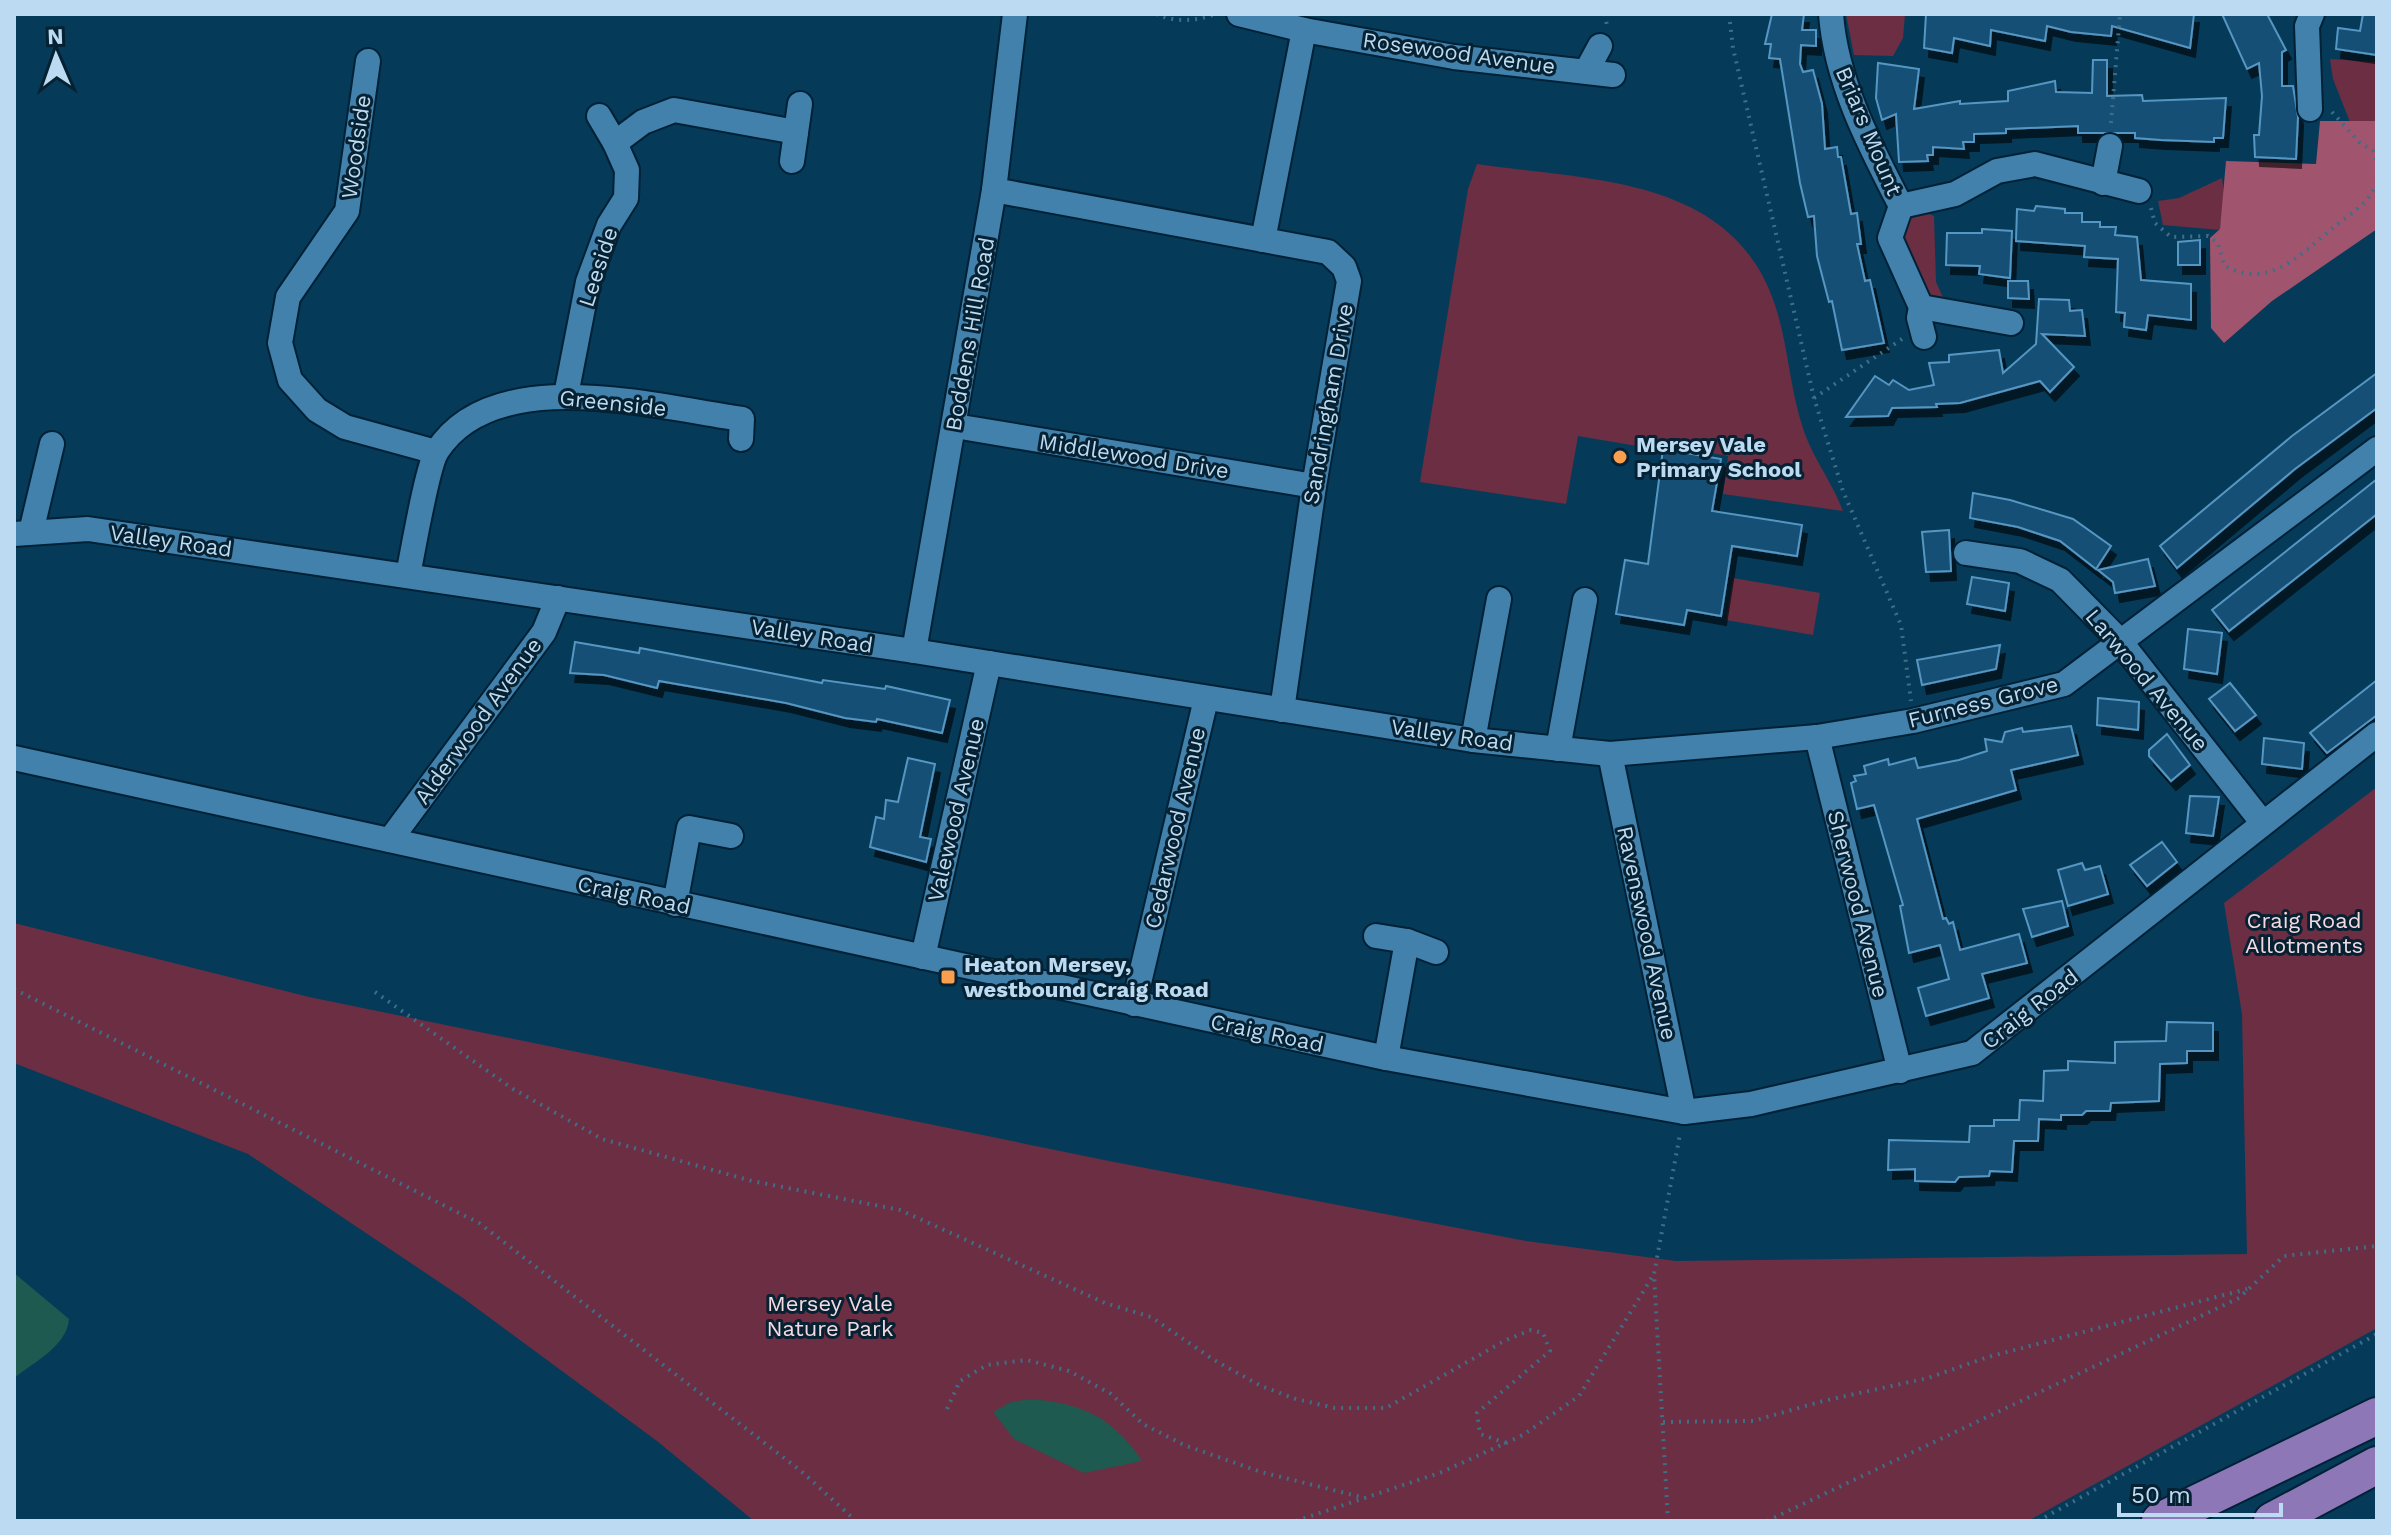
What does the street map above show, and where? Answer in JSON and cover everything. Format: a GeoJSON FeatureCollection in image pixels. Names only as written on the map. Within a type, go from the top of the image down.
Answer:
{"type":"FeatureCollection","features":[{"type":"Feature","properties":{"kind":"highway"},"geometry":{"type":"LineString","coordinates":[[2160,1521],[2377,1416]]}},
{"type":"Feature","properties":{"kind":"highway"},"geometry":{"type":"LineString","coordinates":[[2272,1521],[2377,1465]]}},
{"type":"Feature","properties":{"kind":"street","name":"Boddens Hill Road"},"geometry":{"type":"LineString","coordinates":[[914,651],[994,190],[1015,14]]}},
{"type":"Feature","properties":{"kind":"street","name":"Briars Mount"},"geometry":{"type":"LineString","coordinates":[[1831,14],[1834,48],[1839,63],[1871,147],[1901,206],[1890,238],[1922,323]]}},
{"type":"Feature","properties":{"kind":"street"},"geometry":{"type":"LineString","coordinates":[[2312,15],[2307,26],[2318,106]]}},
{"type":"Feature","properties":{"kind":"street","name":"Rosewood Avenue"},"geometry":{"type":"LineString","coordinates":[[1225,16],[1483,60],[1613,75]]}},
{"type":"Feature","properties":{"kind":"street"},"geometry":{"type":"LineString","coordinates":[[1263,240],[1304,30]]}},
{"type":"Feature","properties":{"kind":"street"},"geometry":{"type":"LineString","coordinates":[[1587,70],[1604,36]]}},
{"type":"Feature","properties":{"kind":"street","name":"Woodside"},"geometry":{"type":"LineString","coordinates":[[368,61],[347,211],[288,297],[280,343],[290,380],[317,410],[345,427],[436,452]]}},
{"type":"Feature","properties":{"kind":"street"},"geometry":{"type":"LineString","coordinates":[[792,161],[800,104]]}},
{"type":"Feature","properties":{"kind":"street"},"geometry":{"type":"LineString","coordinates":[[615,143],[643,122],[674,110],[796,132]]}},
{"type":"Feature","properties":{"kind":"street","name":"Leeside"},"geometry":{"type":"LineString","coordinates":[[566,395],[588,282],[609,225],[626,198],[627,170],[599,116]]}},
{"type":"Feature","properties":{"kind":"street"},"geometry":{"type":"LineString","coordinates":[[2103,183],[2110,146]]}},
{"type":"Feature","properties":{"kind":"street"},"geometry":{"type":"LineString","coordinates":[[1901,206],[1955,194],[1997,171],[2035,164],[2139,191]]}},
{"type":"Feature","properties":{"kind":"street","name":"Sandringham Drive"},"geometry":{"type":"LineString","coordinates":[[994,190],[1328,252],[1344,267],[1349,281],[1314,486],[1282,710]]}},
{"type":"Feature","properties":{"kind":"street"},"geometry":{"type":"LineString","coordinates":[[1922,323],[1950,311],[2011,323]]}},
{"type":"Feature","properties":{"kind":"street","name":"Greenside"},"geometry":{"type":"LineString","coordinates":[[436,452],[462,424],[515,399],[566,395],[742,429]]}},
{"type":"Feature","properties":{"kind":"street","name":"Middlewood Drive"},"geometry":{"type":"LineString","coordinates":[[955,426],[1314,486]]}},
{"type":"Feature","properties":{"kind":"street"},"geometry":{"type":"LineString","coordinates":[[22,533],[52,444]]}},
{"type":"Feature","properties":{"kind":"street","name":"Furness Grove"},"geometry":{"type":"LineString","coordinates":[[1610,754],[1817,737],[1913,721],[2064,684],[2377,449]]}},
{"type":"Feature","properties":{"kind":"street"},"geometry":{"type":"LineString","coordinates":[[408,575],[436,452]]}},
{"type":"Feature","properties":{"kind":"street","name":"Valley Road"},"geometry":{"type":"LineString","coordinates":[[22,533],[88,529],[914,651],[1473,740],[1610,754]]}},
{"type":"Feature","properties":{"kind":"street","name":"Larwood Avenue"},"geometry":{"type":"LineString","coordinates":[[1966,553],[2020,561],[2060,580],[2119,640],[2262,822]]}},
{"type":"Feature","properties":{"kind":"street","name":"Alderwood Avenue"},"geometry":{"type":"LineString","coordinates":[[390,840],[544,632],[558,598]]}},
{"type":"Feature","properties":{"kind":"street"},"geometry":{"type":"LineString","coordinates":[[1473,740],[1499,599]]}},
{"type":"Feature","properties":{"kind":"street"},"geometry":{"type":"LineString","coordinates":[[1558,749],[1585,600]]}},
{"type":"Feature","properties":{"kind":"street","name":"Valewood Avenue"},"geometry":{"type":"LineString","coordinates":[[923,957],[989,663]]}},
{"type":"Feature","properties":{"kind":"street","name":"Cedarwood Avenue"},"geometry":{"type":"LineString","coordinates":[[1134,1004],[1206,699]]}},
{"type":"Feature","properties":{"kind":"street","name":"Craig Road"},"geometry":{"type":"LineString","coordinates":[[14,758],[1386,1058],[1684,1112],[1751,1104],[1972,1053],[2377,734]]}},
{"type":"Feature","properties":{"kind":"street","name":"Sherwood Avenue"},"geometry":{"type":"LineString","coordinates":[[1817,737],[1900,1071]]}},
{"type":"Feature","properties":{"kind":"street","name":"Ravenswood Avenue"},"geometry":{"type":"LineString","coordinates":[[1610,754],[1684,1112]]}},
{"type":"Feature","properties":{"kind":"street"},"geometry":{"type":"LineString","coordinates":[[675,904],[689,828],[731,836]]}},
{"type":"Feature","properties":{"kind":"street"},"geometry":{"type":"LineString","coordinates":[[1376,936],[1407,941],[1436,952]]}},
{"type":"Feature","properties":{"kind":"street"},"geometry":{"type":"LineString","coordinates":[[1386,1058],[1407,941]]}},
{"type":"Feature","properties":{"kind":"path"},"geometry":{"type":"LineString","coordinates":[[1156,14],[1176,21],[1225,16]]}},
{"type":"Feature","properties":{"kind":"path"},"geometry":{"type":"LineString","coordinates":[[1604,36],[1605,14]]}},
{"type":"Feature","properties":{"kind":"path"},"geometry":{"type":"LineString","coordinates":[[1729,14],[1733,48],[1814,398],[1843,491],[1901,625],[1913,721]]}},
{"type":"Feature","properties":{"kind":"path"},"geometry":{"type":"LineString","coordinates":[[2110,146],[2120,14]]}},
{"type":"Feature","properties":{"kind":"path"},"geometry":{"type":"LineString","coordinates":[[2318,106],[2373,151],[2377,162]]}},
{"type":"Feature","properties":{"kind":"path"},"geometry":{"type":"LineString","coordinates":[[2139,191],[2150,202],[2155,223],[2171,237],[2208,236],[2218,243],[2224,265],[2237,274],[2267,274],[2304,255],[2358,208],[2374,191],[2377,182]]}},
{"type":"Feature","properties":{"kind":"path"},"geometry":{"type":"LineString","coordinates":[[1814,398],[1922,323]]}},
{"type":"Feature","properties":{"kind":"path"},"geometry":{"type":"LineString","coordinates":[[14,989],[479,1223],[801,1471],[856,1521]]}},
{"type":"Feature","properties":{"kind":"path"},"geometry":{"type":"LineString","coordinates":[[375,992],[513,1089],[602,1139],[752,1181],[900,1210],[1105,1303],[1151,1317],[1214,1360],[1261,1386],[1296,1399],[1335,1408],[1386,1408],[1506,1340],[1531,1330],[1543,1333],[1550,1351],[1477,1413],[1480,1434],[1506,1443]]}},
{"type":"Feature","properties":{"kind":"path"},"geometry":{"type":"LineString","coordinates":[[1668,1521],[1654,1274],[1684,1112]]}},
{"type":"Feature","properties":{"kind":"path"},"geometry":{"type":"LineString","coordinates":[[1767,1521],[2239,1298],[2284,1256],[2377,1246]]}},
{"type":"Feature","properties":{"kind":"path"},"geometry":{"type":"LineString","coordinates":[[1296,1521],[1442,1472],[1506,1443],[1579,1396],[1654,1274]]}},
{"type":"Feature","properties":{"kind":"path"},"geometry":{"type":"LineString","coordinates":[[1663,1422],[1753,1421],[1823,1401],[1928,1378],[1988,1357],[2249,1288]]}},
{"type":"Feature","properties":{"kind":"path"},"geometry":{"type":"LineString","coordinates":[[2038,1521],[2377,1334]]}},
{"type":"Feature","properties":{"kind":"path"},"geometry":{"type":"LineString","coordinates":[[947,1409],[960,1381],[973,1373],[987,1365],[1027,1360],[1069,1371],[1090,1382],[1111,1394],[1143,1424],[1184,1445],[1261,1472],[1365,1498]]}},
{"type":"Feature","properties":{"kind":"green space"},"geometry":{"type":"Polygon","coordinates":[[[1846,14],[1905,14],[1903,38],[1893,56],[1854,55],[1846,14]]]}},
{"type":"Feature","properties":{"kind":"green space"},"geometry":{"type":"Polygon","coordinates":[[[2330,59],[2377,62],[2377,121],[2350,122],[2333,79],[2330,59]]]}},
{"type":"Feature","properties":{"kind":"green space"},"geometry":{"type":"Polygon","coordinates":[[[1477,164],[1609,182],[1652,192],[1691,208],[1726,231],[1754,262],[1775,305],[1803,429],[1843,511],[1723,494],[1728,456],[1662,445],[1661,450],[1578,436],[1566,504],[1420,482],[1468,189],[1477,164]]]}},
{"type":"Feature","properties":{"kind":"green space"},"geometry":{"type":"Polygon","coordinates":[[[2222,178],[2224,195],[2220,230],[2163,225],[2158,201],[2179,198],[2222,178]]]}},
{"type":"Feature","properties":{"kind":"green space"},"geometry":{"type":"Polygon","coordinates":[[[1925,212],[1934,216],[1936,282],[1945,302],[1932,302],[1899,240],[1908,219],[1925,212]]]}},
{"type":"Feature","properties":{"kind":"green space"},"geometry":{"type":"Polygon","coordinates":[[[1733,578],[1820,593],[1813,635],[1726,620],[1733,578]]]}},
{"type":"Feature","properties":{"kind":"green space","name":"Mersey Vale Nature Park"},"geometry":{"type":"Polygon","coordinates":[[[2377,787],[2377,1328],[2028,1521],[754,1521],[657,1441],[463,1298],[248,1154],[14,1063],[14,923],[309,997],[1109,1161],[1526,1241],[1676,1261],[2247,1254],[2242,1014],[2224,903],[2377,787]]]}},
{"type":"Feature","properties":{"kind":"shaded area"},"geometry":{"type":"Polygon","coordinates":[[[2320,121],[2377,121],[2377,229],[2272,301],[2224,343],[2211,328],[2210,238],[2220,229],[2226,161],[2316,164],[2320,121]]]}},
{"type":"Feature","properties":{"kind":"shaded area"},"geometry":{"type":"Polygon","coordinates":[[[14,1273],[69,1319],[67,1329],[56,1345],[14,1378],[14,1273]]]}},
{"type":"Feature","properties":{"kind":"shaded area"},"geometry":{"type":"Polygon","coordinates":[[[1031,1399],[1082,1409],[1095,1415],[1119,1433],[1142,1461],[1084,1473],[1014,1439],[993,1412],[1011,1402],[1031,1399]]]}},
{"type":"Feature","properties":{"kind":"building"},"geometry":{"type":"Polygon","coordinates":[[[1772,14],[1804,14],[1802,30],[1816,30],[1816,46],[1801,45],[1800,64],[1803,72],[1813,70],[1822,104],[1825,149],[1837,147],[1838,157],[1841,157],[1851,214],[1857,213],[1861,244],[1857,244],[1865,281],[1870,280],[1884,343],[1842,350],[1832,301],[1829,302],[1817,256],[1814,216],[1808,217],[1800,183],[1780,59],[1769,58],[1771,44],[1765,44],[1772,14]]]}},
{"type":"Feature","properties":{"kind":"building"},"geometry":{"type":"Polygon","coordinates":[[[1926,14],[2194,14],[2190,48],[2112,26],[2111,36],[2047,26],[2045,41],[1991,30],[1990,46],[1954,38],[1952,53],[1924,48],[1926,14]]]}},
{"type":"Feature","properties":{"kind":"building"},"geometry":{"type":"Polygon","coordinates":[[[2222,14],[2267,14],[2286,50],[2282,52],[2282,86],[2293,86],[2298,117],[2296,159],[2255,157],[2254,135],[2259,135],[2262,96],[2259,63],[2247,69],[2222,14]]]}},
{"type":"Feature","properties":{"kind":"building"},"geometry":{"type":"Polygon","coordinates":[[[2363,14],[2377,14],[2377,55],[2336,49],[2338,28],[2360,31],[2363,14]]]}},
{"type":"Feature","properties":{"kind":"building"},"geometry":{"type":"Polygon","coordinates":[[[2093,60],[2107,60],[2107,96],[2142,95],[2143,101],[2226,98],[2223,138],[2214,138],[2214,142],[2135,138],[2135,133],[2078,133],[2078,126],[2006,129],[2006,133],[1974,134],[1974,142],[1963,142],[1964,149],[1933,147],[1933,155],[1927,155],[1928,161],[1899,162],[1896,114],[1882,120],[1876,98],[1878,63],[1919,69],[1914,109],[1960,101],[1960,104],[2008,101],[2008,91],[2055,81],[2056,92],[2092,93],[2093,60]]]}},
{"type":"Feature","properties":{"kind":"building"},"geometry":{"type":"Polygon","coordinates":[[[2036,206],[2065,209],[2065,213],[2082,213],[2082,222],[2100,222],[2100,227],[2116,227],[2115,235],[2137,237],[2141,280],[2191,284],[2191,320],[2148,315],[2146,330],[2124,327],[2125,313],[2116,312],[2118,259],[2084,257],[2085,246],[2016,241],[2017,209],[2034,211],[2036,206]]]}},
{"type":"Feature","properties":{"kind":"building"},"geometry":{"type":"Polygon","coordinates":[[[1982,229],[2012,231],[2010,278],[1979,274],[1980,266],[1946,265],[1947,233],[1982,233],[1982,229]]]}},
{"type":"Feature","properties":{"kind":"building"},"geometry":{"type":"Polygon","coordinates":[[[2200,240],[2200,265],[2178,265],[2178,242],[2200,240]]]}},
{"type":"Feature","properties":{"kind":"building"},"geometry":{"type":"Polygon","coordinates":[[[2008,281],[2028,281],[2029,299],[2008,298],[2008,281]]]}},
{"type":"Feature","properties":{"kind":"building"},"geometry":{"type":"Polygon","coordinates":[[[2039,299],[2069,300],[2070,311],[2082,310],[2085,336],[2042,334],[2074,367],[2050,392],[2040,381],[1960,403],[1892,408],[1888,416],[1846,417],[1875,376],[1889,385],[1893,380],[1909,390],[1934,385],[1929,363],[1949,362],[1949,355],[1999,350],[2003,373],[2036,344],[2039,299]]]}},
{"type":"Feature","properties":{"kind":"building"},"geometry":{"type":"Polygon","coordinates":[[[2377,373],[2377,408],[2295,469],[2177,568],[2160,546],[2292,436],[2377,373]]]}},
{"type":"Feature","properties":{"kind":"building"},"geometry":{"type":"Polygon","coordinates":[[[1663,449],[1721,459],[1712,511],[1802,525],[1797,556],[1732,546],[1721,616],[1687,610],[1684,625],[1616,614],[1625,560],[1648,564],[1663,449]]]}},
{"type":"Feature","properties":{"kind":"building"},"geometry":{"type":"Polygon","coordinates":[[[2377,479],[2377,514],[2229,631],[2212,610],[2377,479]]]}},
{"type":"Feature","properties":{"kind":"building"},"geometry":{"type":"Polygon","coordinates":[[[1973,493],[2010,500],[2073,519],[2111,546],[2096,569],[2060,541],[2018,527],[1970,518],[1973,493]]]}},
{"type":"Feature","properties":{"kind":"building"},"geometry":{"type":"Polygon","coordinates":[[[1949,530],[1951,571],[1926,572],[1922,532],[1949,530]]]}},
{"type":"Feature","properties":{"kind":"building"},"geometry":{"type":"Polygon","coordinates":[[[2148,559],[2155,586],[2115,593],[2113,582],[2098,570],[2148,559]]]}},
{"type":"Feature","properties":{"kind":"building"},"geometry":{"type":"Polygon","coordinates":[[[1972,577],[2009,583],[2005,611],[1967,604],[1972,577]]]}},
{"type":"Feature","properties":{"kind":"building"},"geometry":{"type":"Polygon","coordinates":[[[2188,629],[2222,633],[2217,674],[2184,669],[2188,629]]]}},
{"type":"Feature","properties":{"kind":"building"},"geometry":{"type":"Polygon","coordinates":[[[575,642],[639,653],[640,648],[822,683],[823,680],[885,689],[886,686],[950,700],[942,733],[877,719],[876,722],[845,718],[786,703],[659,681],[657,688],[604,675],[570,673],[575,642]]]}},
{"type":"Feature","properties":{"kind":"building"},"geometry":{"type":"Polygon","coordinates":[[[2000,645],[1996,669],[1922,685],[1917,660],[2000,645]]]}},
{"type":"Feature","properties":{"kind":"building"},"geometry":{"type":"Polygon","coordinates":[[[2377,680],[2377,715],[2327,753],[2310,733],[2377,680]]]}},
{"type":"Feature","properties":{"kind":"building"},"geometry":{"type":"Polygon","coordinates":[[[2230,683],[2256,715],[2235,731],[2209,699],[2230,683]]]}},
{"type":"Feature","properties":{"kind":"building"},"geometry":{"type":"Polygon","coordinates":[[[2098,698],[2139,702],[2138,730],[2097,725],[2098,698]]]}},
{"type":"Feature","properties":{"kind":"building"},"geometry":{"type":"Polygon","coordinates":[[[2071,726],[2078,755],[2011,770],[2016,790],[1917,819],[1943,919],[1946,918],[1949,924],[1953,922],[1960,950],[2019,934],[2027,963],[1982,974],[1989,998],[1926,1016],[1918,988],[1949,979],[1940,945],[1909,953],[1900,906],[1903,905],[1874,805],[1857,809],[1851,783],[1856,781],[1854,776],[1866,774],[1864,766],[1888,759],[1889,765],[1915,758],[1918,768],[1959,760],[1987,751],[1985,739],[2002,742],[2005,732],[2022,728],[2023,732],[2071,726]]]}},
{"type":"Feature","properties":{"kind":"building"},"geometry":{"type":"Polygon","coordinates":[[[2167,734],[2190,765],[2171,781],[2149,756],[2149,750],[2167,734]]]}},
{"type":"Feature","properties":{"kind":"building"},"geometry":{"type":"Polygon","coordinates":[[[2264,738],[2304,743],[2302,769],[2262,764],[2264,738]]]}},
{"type":"Feature","properties":{"kind":"building"},"geometry":{"type":"Polygon","coordinates":[[[908,758],[935,764],[920,837],[931,839],[926,862],[870,847],[876,817],[884,819],[886,800],[898,802],[908,758]]]}},
{"type":"Feature","properties":{"kind":"building"},"geometry":{"type":"Polygon","coordinates":[[[2190,796],[2219,797],[2213,836],[2186,833],[2190,796]]]}},
{"type":"Feature","properties":{"kind":"building"},"geometry":{"type":"Polygon","coordinates":[[[2162,842],[2177,862],[2147,886],[2130,865],[2162,842]]]}},
{"type":"Feature","properties":{"kind":"building"},"geometry":{"type":"Polygon","coordinates":[[[2082,863],[2085,870],[2100,866],[2108,894],[2068,906],[2058,870],[2082,863]]]}},
{"type":"Feature","properties":{"kind":"building"},"geometry":{"type":"Polygon","coordinates":[[[2062,901],[2068,926],[2032,937],[2023,909],[2062,901]]]}},
{"type":"Feature","properties":{"kind":"building"},"geometry":{"type":"Polygon","coordinates":[[[2167,1022],[2213,1023],[2213,1051],[2187,1051],[2187,1063],[2160,1064],[2159,1101],[2111,1103],[2110,1111],[2061,1115],[2061,1120],[2039,1119],[2038,1141],[2014,1141],[2012,1172],[1990,1171],[1989,1176],[1959,1177],[1955,1182],[1915,1181],[1915,1169],[1888,1170],[1889,1140],[1969,1142],[1970,1126],[1994,1126],[1994,1120],[2019,1120],[2020,1100],[2043,1101],[2044,1071],[2068,1070],[2068,1061],[2115,1063],[2115,1042],[2166,1041],[2167,1022]]]}},
{"type":"Feature","properties":{"kind":"place","name":"Mersey Vale Primary School"},"geometry":{"type":"Point","coordinates":[1620,457]}},
{"type":"Feature","properties":{"kind":"place","name":"Heaton Mersey, westbound Craig Road"},"geometry":{"type":"Point","coordinates":[948,977]}},
{"type":"Feature","properties":{"kind":"park label","name":"Craig Road Allotments"},"geometry":{"type":"Point","coordinates":[2304,932]}}]}
